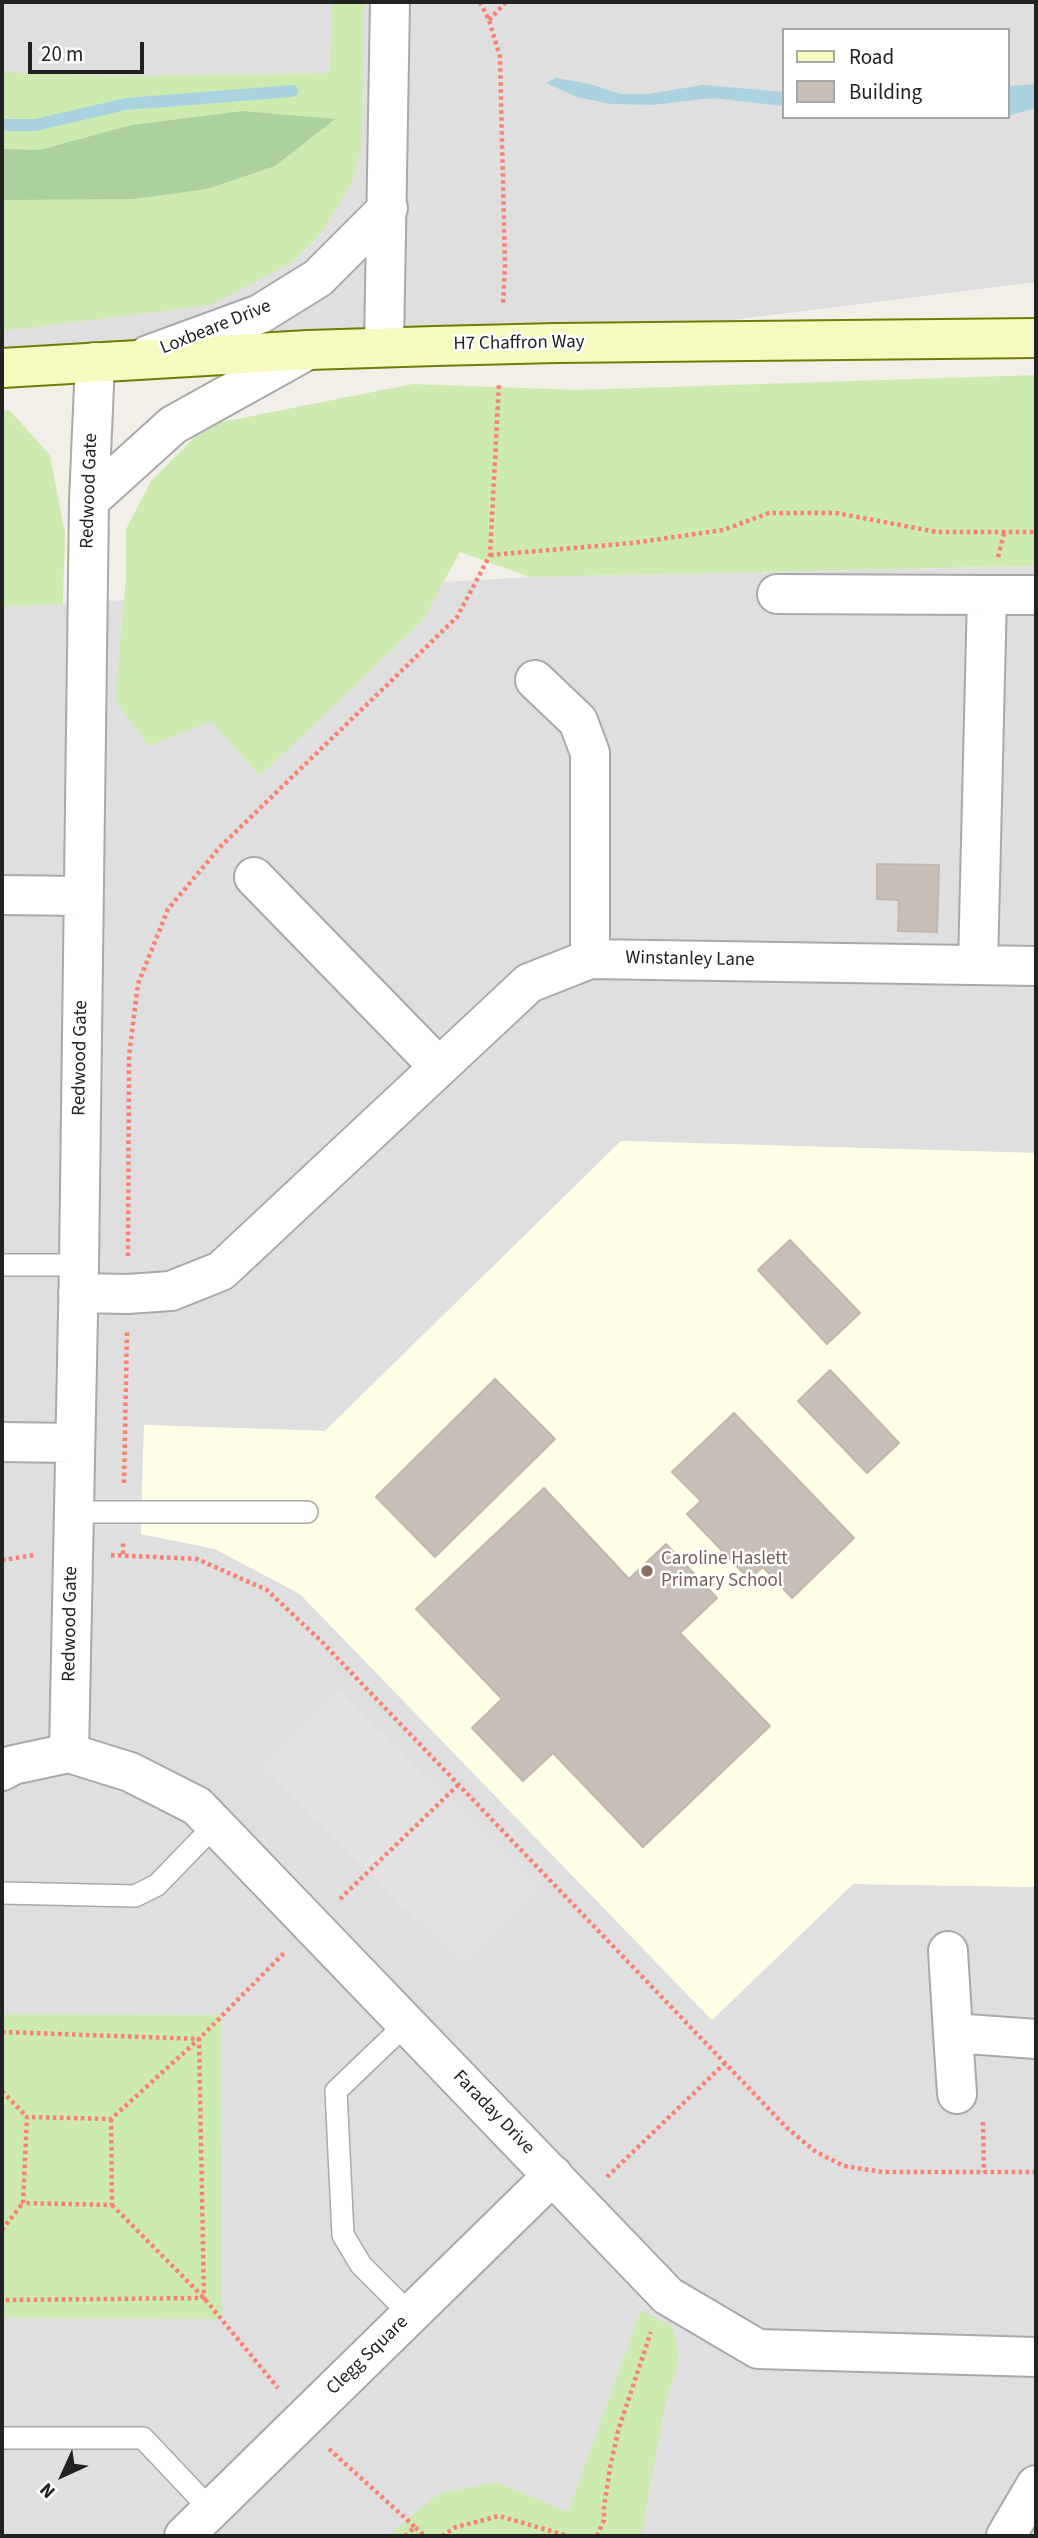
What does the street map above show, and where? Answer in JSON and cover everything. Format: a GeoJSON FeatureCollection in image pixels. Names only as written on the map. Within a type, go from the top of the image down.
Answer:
{"type":"FeatureCollection","features":[{"type":"Feature","properties":{"kind":"street"},"geometry":{"type":"LineString","coordinates":[[384,346],[390,2]]}},
{"type":"Feature","properties":{"kind":"street","name":"Loxbeare Drive"},"geometry":{"type":"LineString","coordinates":[[136,360],[260,314],[318,278],[388,208]]}},
{"type":"Feature","properties":{"kind":"street","name":"H7 Chaffron Way"},"geometry":{"type":"LineString","coordinates":[[2,368],[384,346],[1036,338]]}},
{"type":"Feature","properties":{"kind":"street"},"geometry":{"type":"LineString","coordinates":[[89,501],[173,425],[309,350]]}},
{"type":"Feature","properties":{"kind":"street","name":"Redwood Gate"},"geometry":{"type":"LineString","coordinates":[[69,1753],[89,501],[95,362]]}},
{"type":"Feature","properties":{"kind":"street"},"geometry":{"type":"LineString","coordinates":[[777,594],[1036,595]]}},
{"type":"Feature","properties":{"kind":"street"},"geometry":{"type":"LineString","coordinates":[[978,965],[988,595]]}},
{"type":"Feature","properties":{"kind":"street"},"geometry":{"type":"LineString","coordinates":[[535,680],[578,721],[590,753],[590,959]]}},
{"type":"Feature","properties":{"kind":"street"},"geometry":{"type":"LineString","coordinates":[[254,877],[439,1067]]}},
{"type":"Feature","properties":{"kind":"street"},"geometry":{"type":"LineString","coordinates":[[2,895],[82,897]]}},
{"type":"Feature","properties":{"kind":"street","name":"Winstanley Lane"},"geometry":{"type":"LineString","coordinates":[[78,1279],[127,1294],[171,1291],[221,1270],[529,983],[590,959],[1036,966]]}},
{"type":"Feature","properties":{"kind":"street"},"geometry":{"type":"LineString","coordinates":[[2,1442],[74,1443]]}},
{"type":"Feature","properties":{"kind":"street","name":"Faraday Drive"},"geometry":{"type":"LineString","coordinates":[[2,1771],[13,1765],[69,1753],[130,1772],[197,1806],[668,2296],[758,2349],[1036,2357]]}},
{"type":"Feature","properties":{"kind":"street"},"geometry":{"type":"LineString","coordinates":[[948,1951],[957,2094]]}},
{"type":"Feature","properties":{"kind":"street"},"geometry":{"type":"LineString","coordinates":[[953,2033],[1036,2039]]}},
{"type":"Feature","properties":{"kind":"street","name":"Clegg Square"},"geometry":{"type":"LineString","coordinates":[[184,2536],[553,2175]]}},
{"type":"Feature","properties":{"kind":"street"},"geometry":{"type":"LineString","coordinates":[[1006,2536],[1036,2485]]}},
{"type":"Feature","properties":{"kind":"lane"},"geometry":{"type":"LineString","coordinates":[[2,1265],[78,1279]]}},
{"type":"Feature","properties":{"kind":"lane"},"geometry":{"type":"LineString","coordinates":[[73,1512],[307,1512]]}},
{"type":"Feature","properties":{"kind":"lane"},"geometry":{"type":"LineString","coordinates":[[2,1893],[135,1896],[157,1885],[215,1825]]}},
{"type":"Feature","properties":{"kind":"lane"},"geometry":{"type":"LineString","coordinates":[[407,2023],[336,2091],[343,2235],[361,2265],[411,2315]]}},
{"type":"Feature","properties":{"kind":"lane"},"geometry":{"type":"LineString","coordinates":[[2,2438],[143,2438],[211,2510]]}},
{"type":"Feature","properties":{"kind":"path"},"geometry":{"type":"LineString","coordinates":[[480,2],[489,20],[500,57],[506,265],[503,306]]}},
{"type":"Feature","properties":{"kind":"path"},"geometry":{"type":"LineString","coordinates":[[489,20],[506,2]]}},
{"type":"Feature","properties":{"kind":"path"},"geometry":{"type":"LineString","coordinates":[[123,1554],[129,1056],[138,984],[167,909],[221,846],[457,617],[490,555],[499,376]]}},
{"type":"Feature","properties":{"kind":"path"},"geometry":{"type":"LineString","coordinates":[[490,555],[634,543],[723,530],[769,513],[836,513],[937,532],[1036,532]]}},
{"type":"Feature","properties":{"kind":"path"},"geometry":{"type":"LineString","coordinates":[[2,1560],[29,1555],[123,1554],[197,1559],[267,1590],[321,1641],[787,2128],[816,2152],[845,2166],[883,2172],[1036,2172]]}},
{"type":"Feature","properties":{"kind":"path"},"geometry":{"type":"LineString","coordinates":[[2,2091],[27,2117],[111,2119],[199,2039],[457,1785]]}},
{"type":"Feature","properties":{"kind":"path"},"geometry":{"type":"LineString","coordinates":[[2,2032],[199,2039]]}},
{"type":"Feature","properties":{"kind":"path"},"geometry":{"type":"LineString","coordinates":[[199,2039],[204,2298]]}},
{"type":"Feature","properties":{"kind":"path"},"geometry":{"type":"LineString","coordinates":[[580,2203],[724,2063]]}},
{"type":"Feature","properties":{"kind":"path"},"geometry":{"type":"LineString","coordinates":[[2,2230],[23,2203],[27,2117]]}},
{"type":"Feature","properties":{"kind":"path"},"geometry":{"type":"LineString","coordinates":[[111,2119],[112,2205]]}},
{"type":"Feature","properties":{"kind":"path"},"geometry":{"type":"LineString","coordinates":[[23,2203],[112,2205],[204,2298],[337,2457],[425,2536]]}},
{"type":"Feature","properties":{"kind":"path"},"geometry":{"type":"LineString","coordinates":[[597,2536],[604,2520],[618,2431],[649,2336],[668,2296]]}},
{"type":"Feature","properties":{"kind":"path"},"geometry":{"type":"LineString","coordinates":[[2,2300],[204,2298]]}},
{"type":"Feature","properties":{"kind":"path"},"geometry":{"type":"LineString","coordinates":[[442,2536],[456,2527],[499,2516],[568,2536]]}},
{"type":"Feature","properties":{"kind":"path"},"geometry":{"type":"LineString","coordinates":[[405,2536],[415,2527]]}},
{"type":"Feature","properties":{"kind":"shaded area"},"geometry":{"type":"Polygon","coordinates":[[[2,2],[1036,2],[1036,282],[557,342],[2,368],[2,2]]]}},
{"type":"Feature","properties":{"kind":"shaded area"},"geometry":{"type":"Polygon","coordinates":[[[1036,566],[1036,1153],[621,1141],[325,1431],[144,1425],[141,1534],[215,1549],[300,1594],[712,2020],[853,1884],[1036,1887],[1036,2536],[2,2536],[2,607],[530,577],[1036,566]]]}},
{"type":"Feature","properties":{"kind":"shaded area","name":"Caroline Haslett Primary School"},"geometry":{"type":"Polygon","coordinates":[[[621,1141],[1036,1153],[1036,1887],[853,1884],[712,2020],[300,1594],[215,1549],[141,1534],[144,1425],[325,1431],[621,1141]]]}},
{"type":"Feature","properties":{"kind":"shaded area"},"geometry":{"type":"Polygon","coordinates":[[[338,1690],[539,1887],[463,1965],[262,1768],[338,1690]]]}},
{"type":"Feature","properties":{"kind":"green space"},"geometry":{"type":"Polygon","coordinates":[[[332,2],[364,2],[362,145],[351,185],[319,236],[291,263],[211,305],[2,331],[2,72],[114,76],[330,73],[332,2]]]}},
{"type":"Feature","properties":{"kind":"green space"},"geometry":{"type":"Polygon","coordinates":[[[243,111],[335,119],[275,166],[207,189],[134,199],[2,200],[2,149],[39,150],[132,125],[243,111]]]}},
{"type":"Feature","properties":{"kind":"green space"},"geometry":{"type":"Polygon","coordinates":[[[1036,375],[1036,566],[530,577],[460,552],[423,620],[260,776],[211,722],[148,746],[115,700],[126,579],[126,529],[151,481],[207,425],[413,384],[577,390],[1036,375]]]}},
{"type":"Feature","properties":{"kind":"green space"},"geometry":{"type":"Polygon","coordinates":[[[2,408],[11,412],[50,455],[65,533],[63,604],[2,607],[2,408]]]}},
{"type":"Feature","properties":{"kind":"green space"},"geometry":{"type":"Polygon","coordinates":[[[2,2014],[221,2015],[222,2319],[2,2318],[2,2014]]]}},
{"type":"Feature","properties":{"kind":"green space"},"geometry":{"type":"Polygon","coordinates":[[[641,2310],[673,2327],[679,2358],[664,2410],[641,2536],[388,2536],[438,2494],[496,2482],[568,2512],[641,2310]]]}},
{"type":"Feature","properties":{"kind":"water"},"geometry":{"type":"Polygon","coordinates":[[[556,78],[590,84],[620,94],[648,94],[703,85],[782,92],[782,106],[712,98],[653,105],[611,104],[577,97],[546,83],[556,78]]]}},
{"type":"Feature","properties":{"kind":"water"},"geometry":{"type":"Polygon","coordinates":[[[1036,84],[1036,108],[1010,115],[1010,86],[1036,84]]]}},
{"type":"Feature","properties":{"kind":"building"},"geometry":{"type":"Polygon","coordinates":[[[877,864],[939,865],[937,932],[898,931],[899,900],[877,899],[877,864]]]}},
{"type":"Feature","properties":{"kind":"building"},"geometry":{"type":"Polygon","coordinates":[[[790,1240],[860,1313],[827,1344],[758,1270],[790,1240]]]}},
{"type":"Feature","properties":{"kind":"building"},"geometry":{"type":"Polygon","coordinates":[[[830,1370],[899,1443],[867,1473],[798,1401],[830,1370]]]}},
{"type":"Feature","properties":{"kind":"building"},"geometry":{"type":"Polygon","coordinates":[[[495,1379],[555,1439],[435,1557],[376,1497],[495,1379]]]}},
{"type":"Feature","properties":{"kind":"building"},"geometry":{"type":"Polygon","coordinates":[[[734,1413],[854,1538],[792,1598],[763,1567],[749,1579],[687,1514],[701,1501],[672,1472],[734,1413]]]}},
{"type":"Feature","properties":{"kind":"building"},"geometry":{"type":"Polygon","coordinates":[[[544,1488],[629,1579],[666,1544],[717,1598],[680,1633],[770,1726],[643,1847],[553,1753],[523,1781],[472,1728],[502,1699],[416,1609],[544,1488]]]}},
{"type":"Feature","properties":{"kind":"waterway"},"geometry":{"type":"LineString","coordinates":[[2,125],[35,125],[126,104],[292,91]]}},
{"type":"Feature","properties":{"kind":"place","name":"Caroline Haslett Primary School"},"geometry":{"type":"Point","coordinates":[647,1571]}}]}
